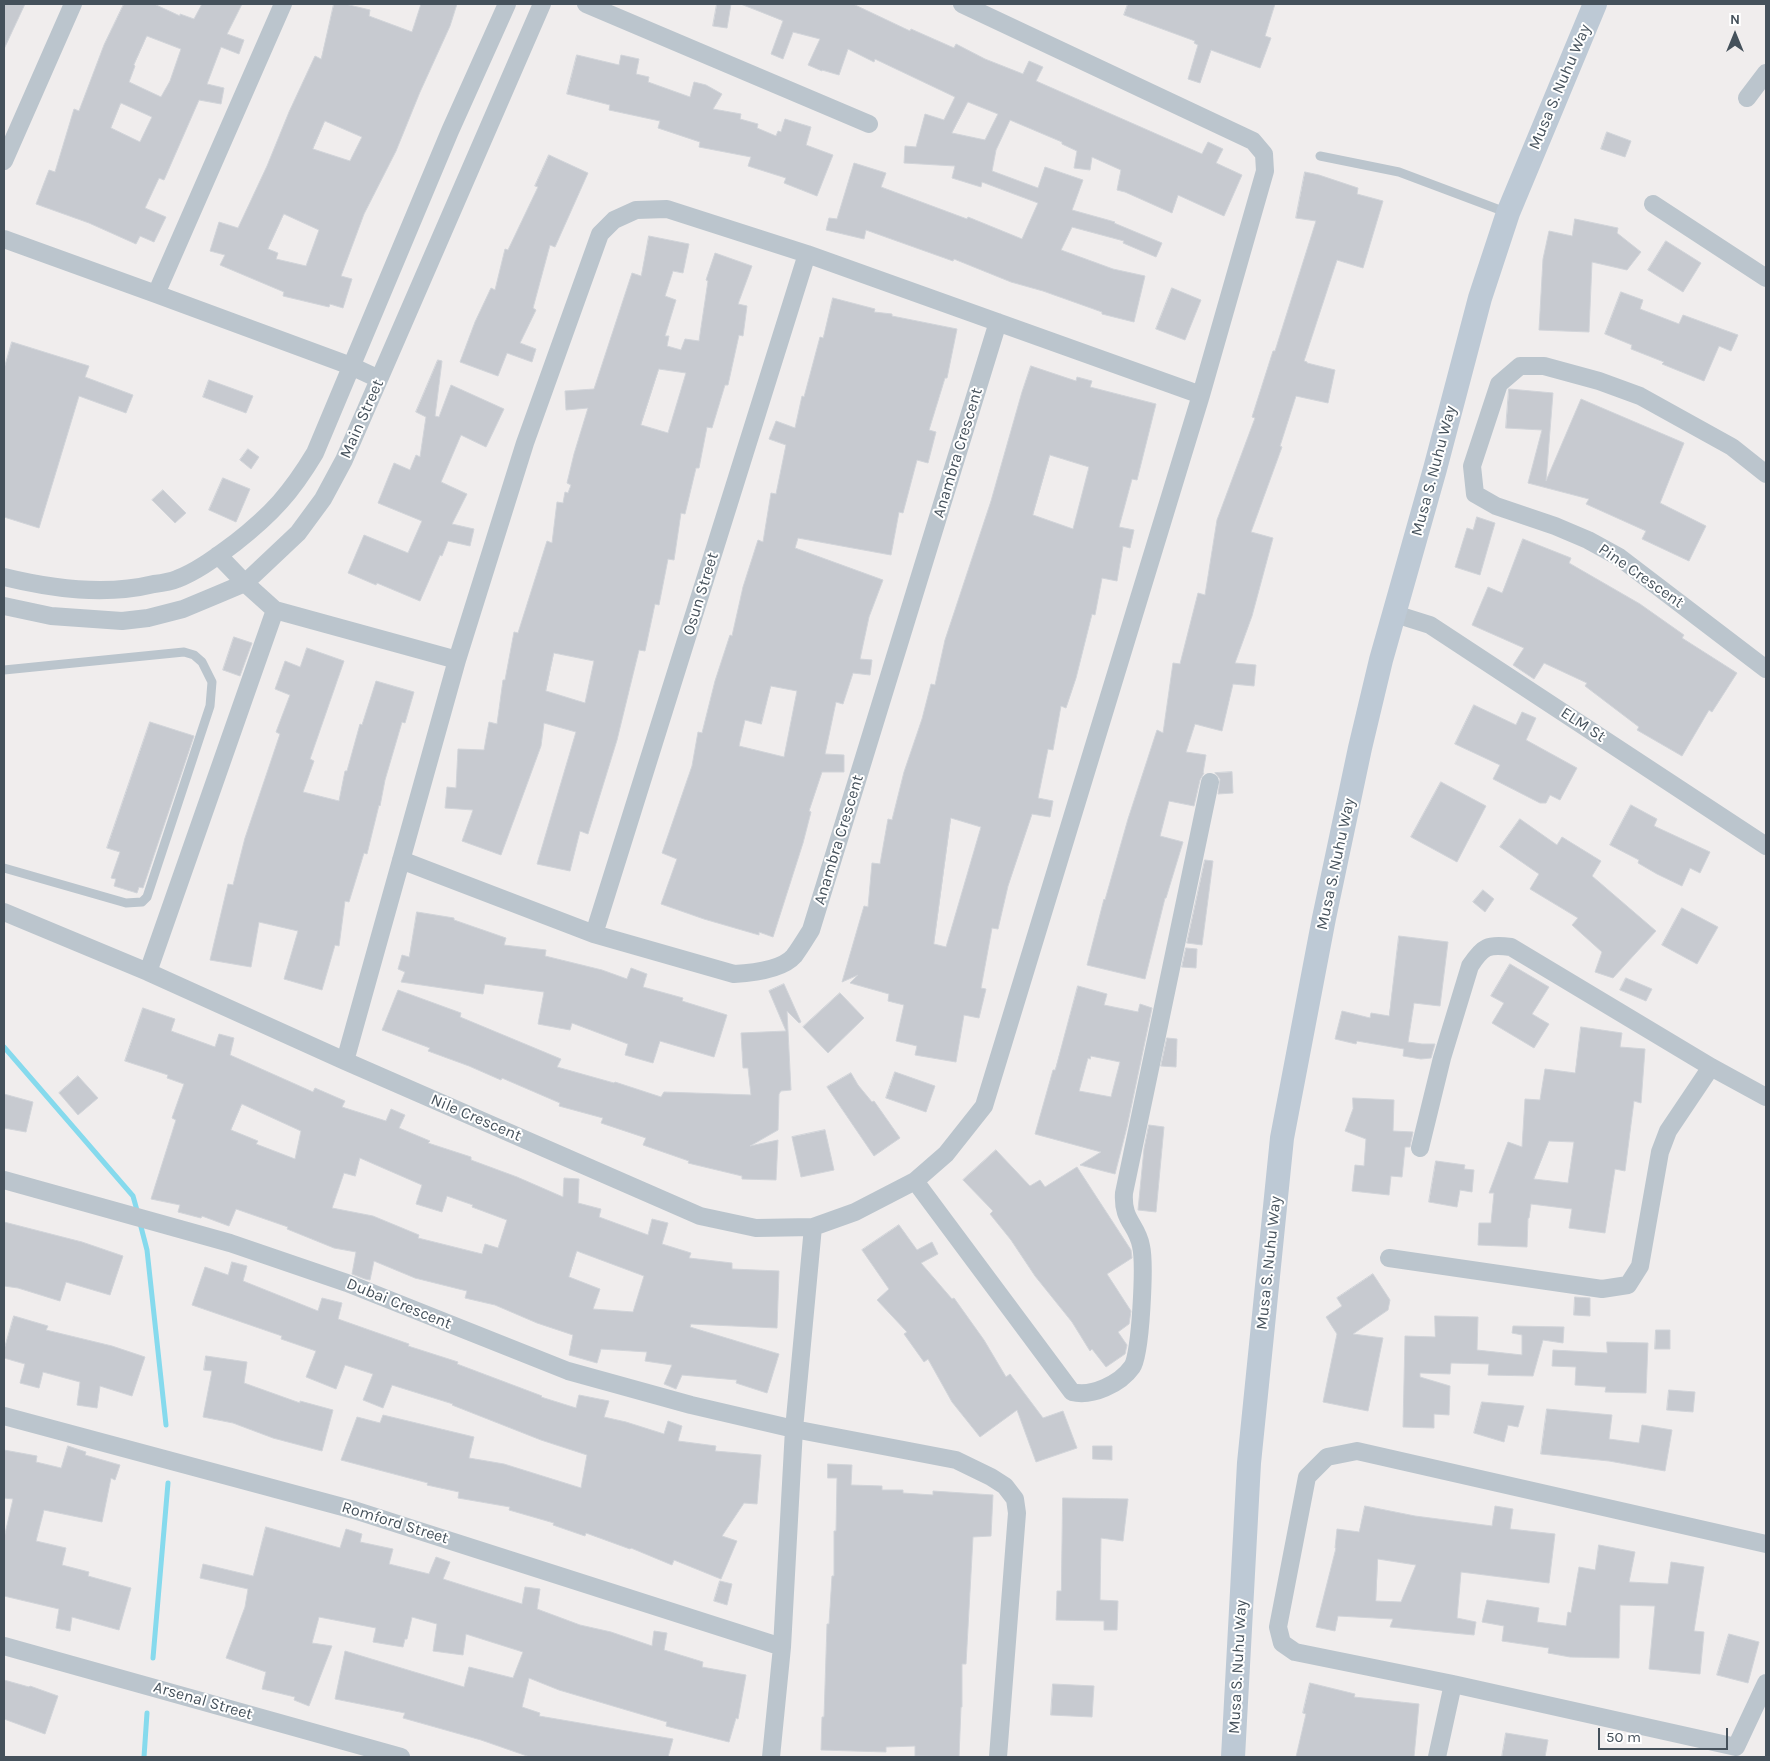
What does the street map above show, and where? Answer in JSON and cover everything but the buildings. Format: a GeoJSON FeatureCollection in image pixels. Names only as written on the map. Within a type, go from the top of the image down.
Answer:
{"type":"FeatureCollection","features":[{"type":"Feature","properties":{"kind":"street"},"geometry":{"type":"LineString","coordinates":[[4,161],[73,4]]}},
{"type":"Feature","properties":{"kind":"street"},"geometry":{"type":"LineString","coordinates":[[156,294],[283,4]]}},
{"type":"Feature","properties":{"kind":"street","name":"Main Street"},"geometry":{"type":"LineString","coordinates":[[4,577],[72,590],[139,588],[176,579],[218,555],[277,508],[298,480],[314,453],[450,131],[507,4]]}},
{"type":"Feature","properties":{"kind":"street","name":"Main Street"},"geometry":{"type":"LineString","coordinates":[[4,606],[51,616],[122,621],[148,618],[183,609],[245,583],[298,533],[323,499],[344,460],[542,4]]}},
{"type":"Feature","properties":{"kind":"street"},"geometry":{"type":"LineString","coordinates":[[586,4],[869,124]]}},
{"type":"Feature","properties":{"kind":"street","name":"Nile Crescent"},"geometry":{"type":"LineString","coordinates":[[4,912],[148,972],[345,1062],[700,1216],[756,1228],[813,1227],[855,1212],[915,1181],[946,1154],[984,1106],[1201,395],[1266,171],[1264,154],[1253,141],[962,4]]}},
{"type":"Feature","properties":{"kind":"street","name":"Musa S. Nuhu Way"},"geometry":{"type":"LineString","coordinates":[[1233,1757],[1249,1462],[1282,1138],[1324,918],[1360,748],[1381,660],[1480,298],[1508,213],[1595,4]]}},
{"type":"Feature","properties":{"kind":"street"},"geometry":{"type":"LineString","coordinates":[[1747,98],[1766,74]]}},
{"type":"Feature","properties":{"kind":"street"},"geometry":{"type":"LineString","coordinates":[[1653,204],[1766,278]]}},
{"type":"Feature","properties":{"kind":"street"},"geometry":{"type":"LineString","coordinates":[[345,1062],[457,660],[525,442],[600,234],[614,220],[636,210],[667,209],[807,254],[1201,395]]}},
{"type":"Feature","properties":{"kind":"street"},"geometry":{"type":"LineString","coordinates":[[4,239],[351,366],[379,379]]}},
{"type":"Feature","properties":{"kind":"street","name":"Osun Street"},"geometry":{"type":"LineString","coordinates":[[594,934],[807,254]]}},
{"type":"Feature","properties":{"kind":"street","name":"Anambra Crescent"},"geometry":{"type":"LineString","coordinates":[[401,860],[594,934],[734,974],[776,967],[792,958],[811,930],[998,322]]}},
{"type":"Feature","properties":{"kind":"street","name":"Pine Crescent"},"geometry":{"type":"LineString","coordinates":[[1766,474],[1732,447],[1640,396],[1599,381],[1544,366],[1520,366],[1499,384],[1472,466],[1475,494],[1496,506],[1555,526],[1588,540],[1619,557],[1766,669]]}},
{"type":"Feature","properties":{"kind":"street"},"geometry":{"type":"LineString","coordinates":[[218,555],[275,610],[457,660]]}},
{"type":"Feature","properties":{"kind":"street"},"geometry":{"type":"LineString","coordinates":[[148,972],[275,610]]}},
{"type":"Feature","properties":{"kind":"street","name":"ELM St"},"geometry":{"type":"LineString","coordinates":[[1395,614],[1430,624],[1766,846]]}},
{"type":"Feature","properties":{"kind":"street"},"geometry":{"type":"LineString","coordinates":[[915,1181],[1072,1392],[1080,1394],[1093,1393],[1119,1380],[1133,1366],[1138,1345],[1142,1260],[1141,1245],[1126,1216],[1123,1205],[1124,1193],[1210,782]]}},
{"type":"Feature","properties":{"kind":"street"},"geometry":{"type":"LineString","coordinates":[[1420,1148],[1442,1058],[1470,966],[1476,956],[1485,948],[1495,945],[1511,947],[1711,1067],[1766,1096]]}},
{"type":"Feature","properties":{"kind":"street"},"geometry":{"type":"LineString","coordinates":[[1389,1258],[1602,1289],[1628,1285],[1640,1266],[1660,1152],[1668,1131],[1711,1067]]}},
{"type":"Feature","properties":{"kind":"street","name":"Dubai Crescent"},"geometry":{"type":"LineString","coordinates":[[4,1180],[230,1244],[347,1283],[568,1371],[691,1405],[794,1430],[956,1460],[992,1477],[1005,1486],[1015,1499],[1017,1513],[998,1757]]}},
{"type":"Feature","properties":{"kind":"street"},"geometry":{"type":"LineString","coordinates":[[771,1757],[782,1647],[794,1430],[813,1227]]}},
{"type":"Feature","properties":{"kind":"street","name":"Romford Street"},"geometry":{"type":"LineString","coordinates":[[4,1416],[354,1510],[782,1647]]}},
{"type":"Feature","properties":{"kind":"street"},"geometry":{"type":"LineString","coordinates":[[1766,1544],[1357,1451],[1327,1457],[1308,1477],[1278,1627],[1282,1643],[1296,1652],[1453,1684],[1736,1747],[1766,1684]]}},
{"type":"Feature","properties":{"kind":"street","name":"Arsenal Street"},"geometry":{"type":"LineString","coordinates":[[4,1646],[401,1757]]}},
{"type":"Feature","properties":{"kind":"street"},"geometry":{"type":"LineString","coordinates":[[1438,1757],[1453,1684]]}},
{"type":"Feature","properties":{"kind":"lane"},"geometry":{"type":"LineString","coordinates":[[1320,156],[1399,172],[1508,213]]}},
{"type":"Feature","properties":{"kind":"lane"},"geometry":{"type":"LineString","coordinates":[[4,670],[184,652],[194,655],[202,662],[212,682],[210,706],[147,897],[142,902],[126,903],[4,868]]}},
{"type":"Feature","properties":{"kind":"waterway"},"geometry":{"type":"LineString","coordinates":[[4,1047],[133,1196],[138,1214]]}},
{"type":"Feature","properties":{"kind":"waterway"},"geometry":{"type":"LineString","coordinates":[[140,1223],[147,1250],[166,1425]]}},
{"type":"Feature","properties":{"kind":"waterway"},"geometry":{"type":"LineString","coordinates":[[153,1658],[168,1483]]}},
{"type":"Feature","properties":{"kind":"waterway"},"geometry":{"type":"LineString","coordinates":[[144,1757],[147,1713]]}}]}
